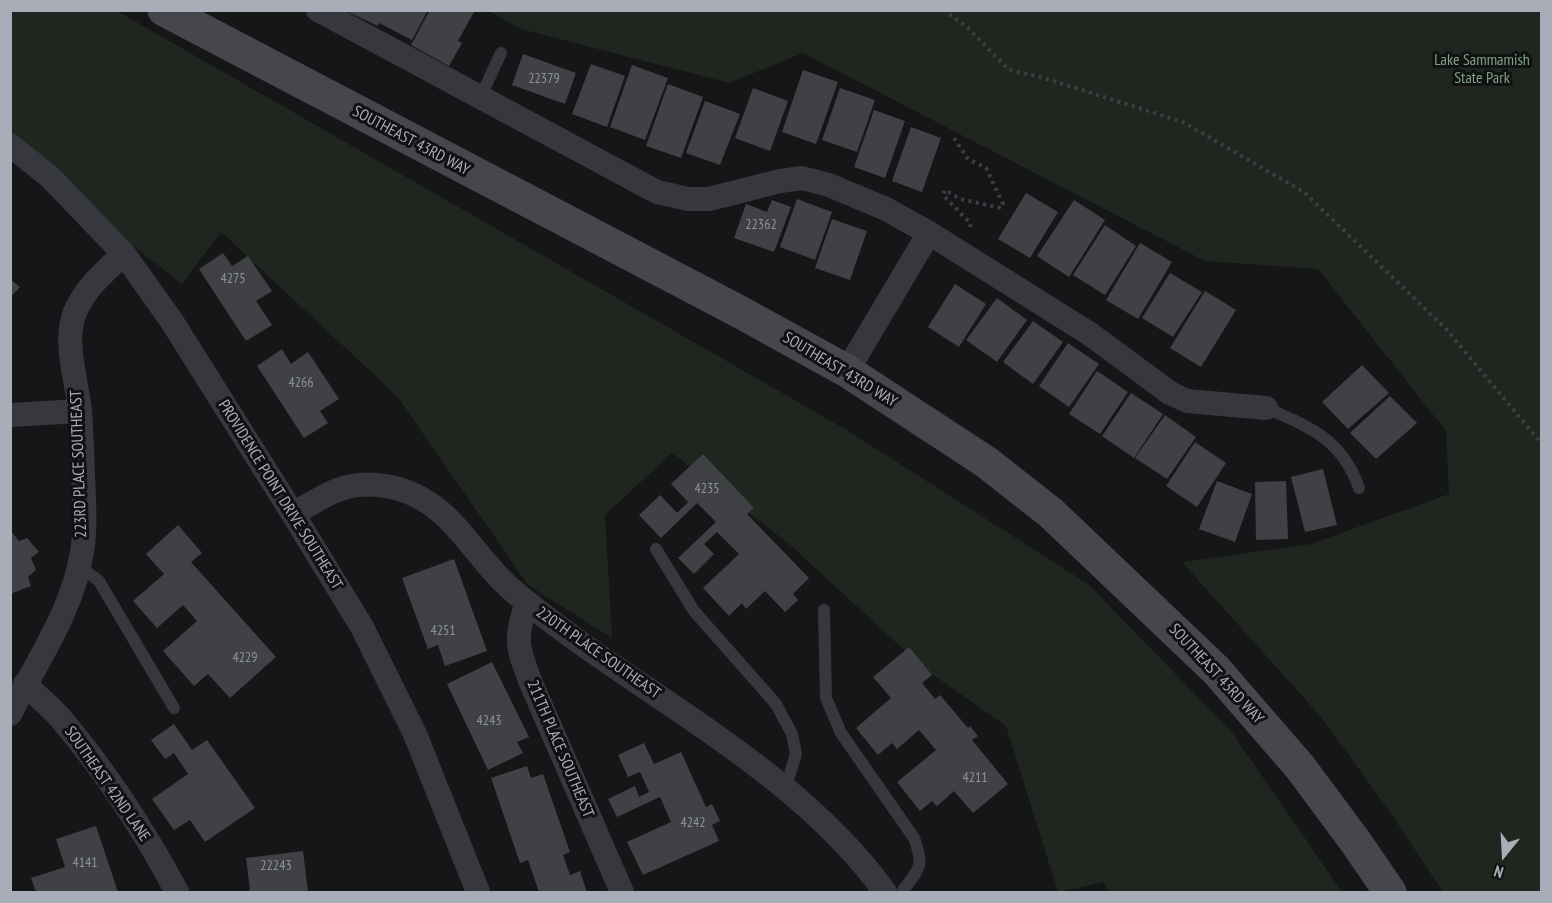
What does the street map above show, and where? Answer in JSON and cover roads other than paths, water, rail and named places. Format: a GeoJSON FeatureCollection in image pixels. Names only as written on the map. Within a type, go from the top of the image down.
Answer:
{"type":"FeatureCollection","features":[{"type":"Feature","properties":{"kind":"main road","name":"SOUTHEAST 43RD WAY"},"geometry":{"type":"LineString","coordinates":[[164,10],[740,312],[847,371],[986,462],[1051,513],[1216,670],[1300,767],[1390,892]]}},
{"type":"Feature","properties":{"kind":"street"},"geometry":{"type":"LineString","coordinates":[[318,10],[657,192],[688,199],[709,199],[780,181],[802,178],[829,185],[886,209],[929,233],[1090,334],[1170,393],[1187,401],[1266,408]]}},
{"type":"Feature","properties":{"kind":"street","name":"PROVIDENCE POINT DRIVE SOUTHEAST"},"geometry":{"type":"LineString","coordinates":[[10,145],[50,177],[124,254],[171,320],[293,514],[362,627],[415,734],[478,892]]}},
{"type":"Feature","properties":{"kind":"street"},"geometry":{"type":"LineString","coordinates":[[847,371],[929,233]]}},
{"type":"Feature","properties":{"kind":"street","name":"223RD PLACE SOUTHEAST"},"geometry":{"type":"LineString","coordinates":[[10,714],[53,634],[79,566],[85,525],[80,411],[71,333],[74,315],[94,281],[124,254]]}},
{"type":"Feature","properties":{"kind":"street"},"geometry":{"type":"LineString","coordinates":[[10,415],[80,411]]}},
{"type":"Feature","properties":{"kind":"street","name":"220TH PLACE SOUTHEAST"},"geometry":{"type":"LineString","coordinates":[[293,514],[343,487],[364,483],[407,492],[432,504],[450,519],[510,588],[527,602],[703,728],[812,812],[872,874],[885,892]]}},
{"type":"Feature","properties":{"kind":"street","name":"211TH PLACE SOUTHEAST"},"geometry":{"type":"LineString","coordinates":[[527,602],[519,627],[519,651],[622,892]]}},
{"type":"Feature","properties":{"kind":"street","name":"SOUTHEAST 42ND LANE"},"geometry":{"type":"LineString","coordinates":[[26,684],[60,718],[94,760],[134,819],[177,892]]}},
{"type":"Feature","properties":{"kind":"lane"},"geometry":{"type":"LineString","coordinates":[[480,98],[501,53]]}},
{"type":"Feature","properties":{"kind":"lane"},"geometry":{"type":"LineString","coordinates":[[1266,408],[1314,429],[1339,451],[1353,470],[1359,488]]}},
{"type":"Feature","properties":{"kind":"lane"},"geometry":{"type":"LineString","coordinates":[[656,549],[694,611],[776,704],[792,734],[796,754],[785,790]]}},
{"type":"Feature","properties":{"kind":"lane"},"geometry":{"type":"LineString","coordinates":[[79,566],[99,581],[174,708]]}},
{"type":"Feature","properties":{"kind":"lane"},"geometry":{"type":"LineString","coordinates":[[824,610],[826,698],[841,733],[914,838],[921,856],[919,868],[902,892]]}},
{"type":"Feature","properties":{"kind":"park label","name":"Lake Sammamish State Park"},"geometry":{"type":"Point","coordinates":[1482,69]}}]}
